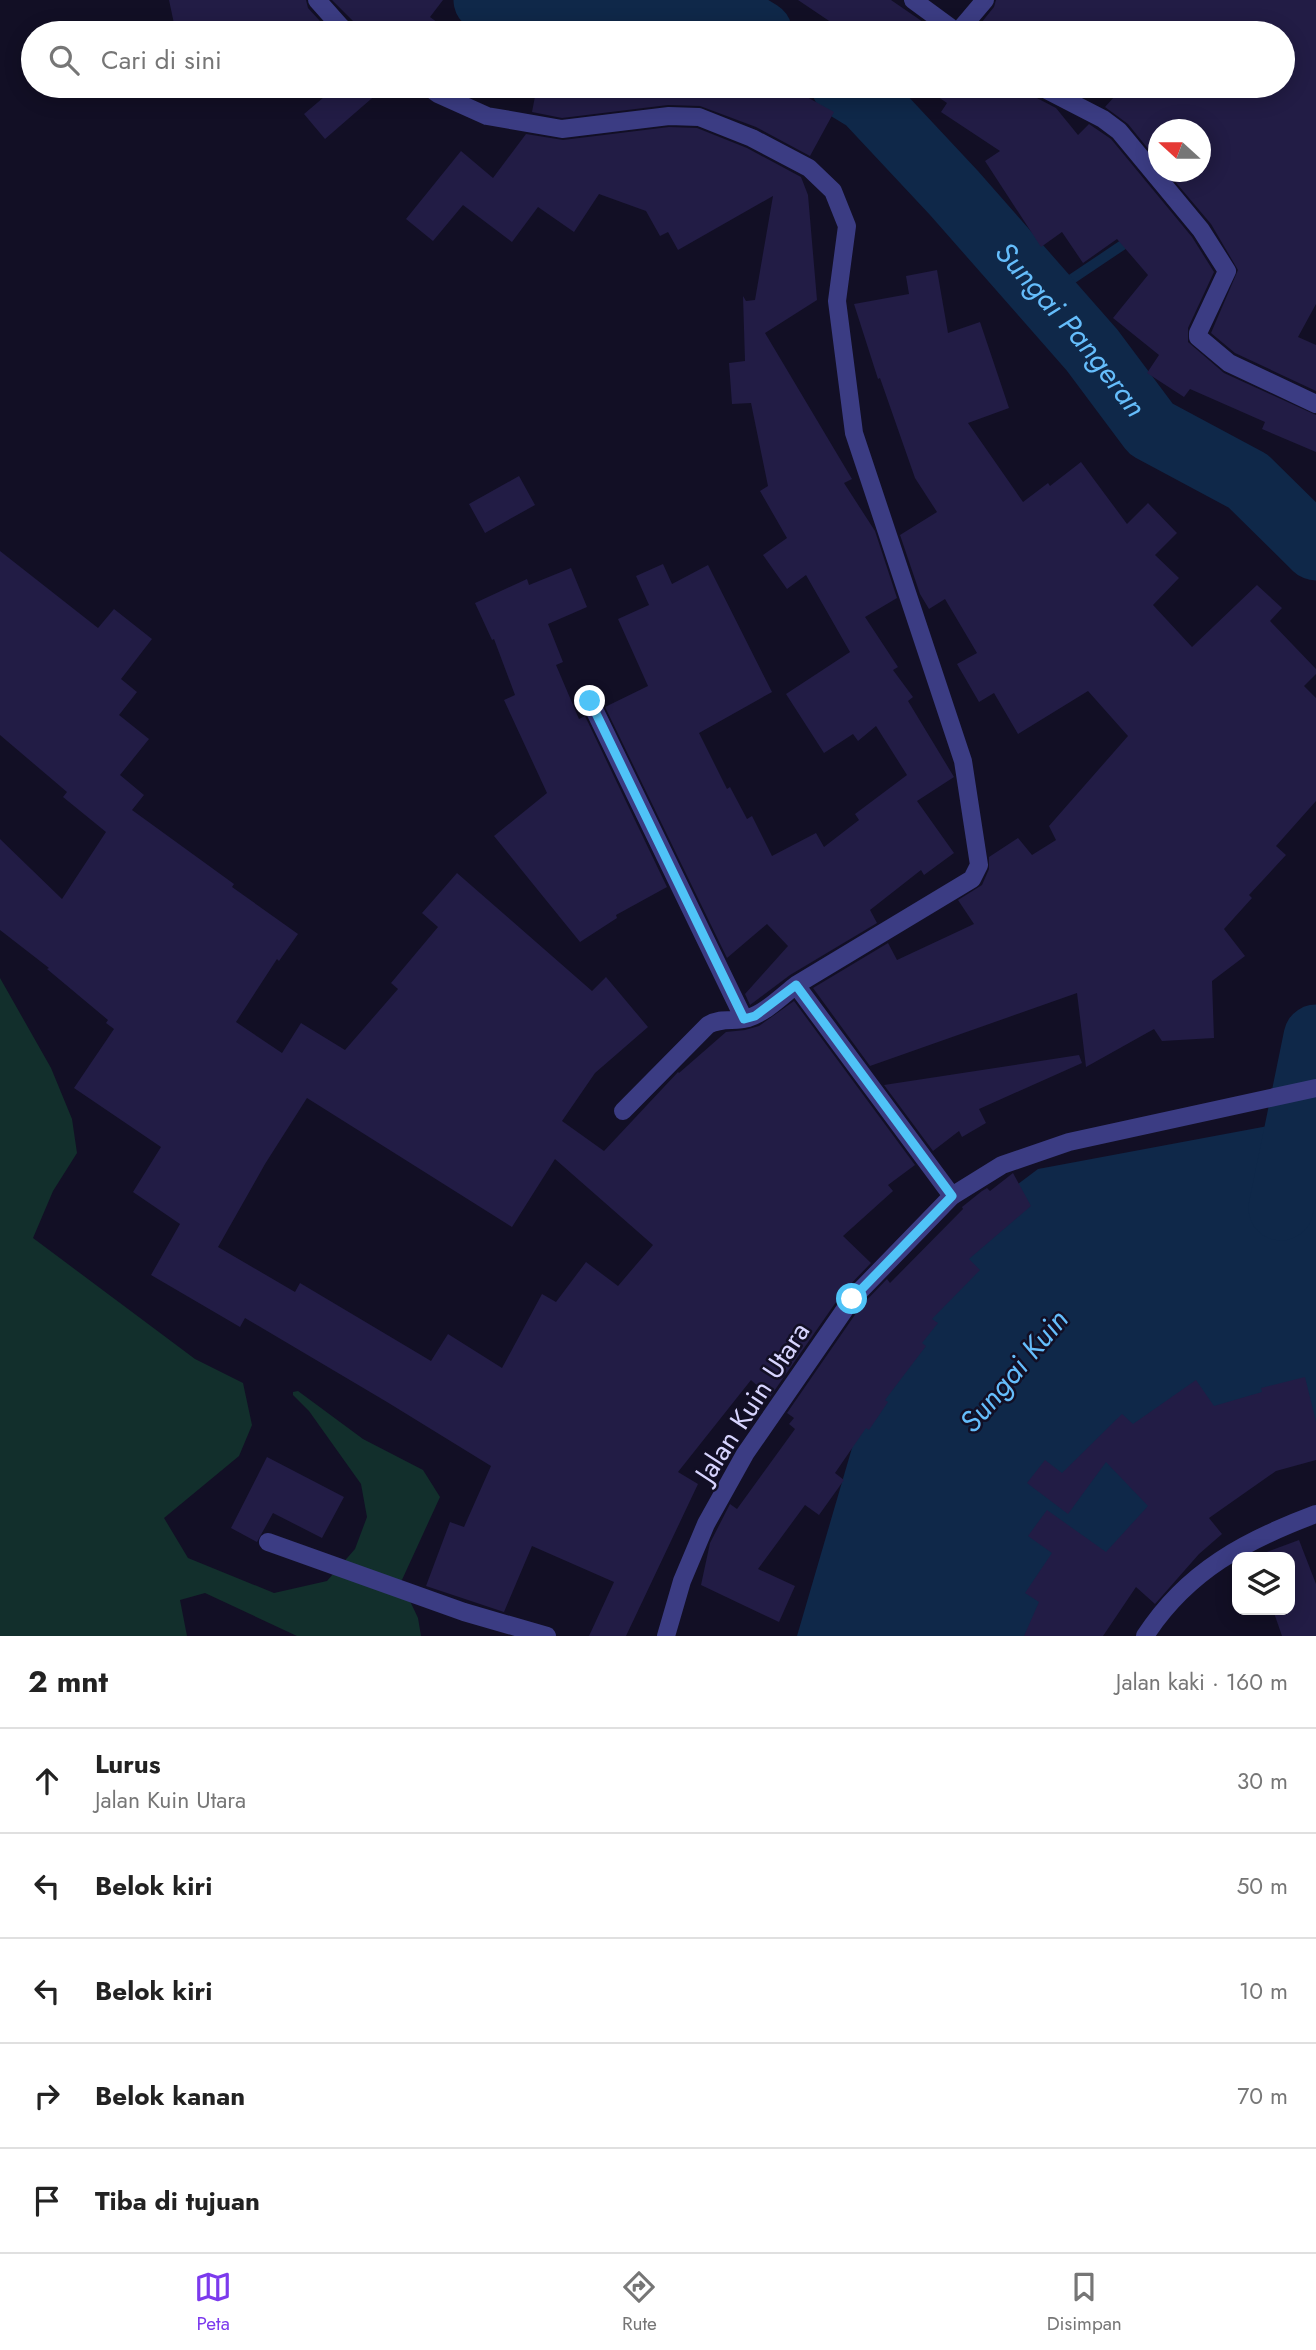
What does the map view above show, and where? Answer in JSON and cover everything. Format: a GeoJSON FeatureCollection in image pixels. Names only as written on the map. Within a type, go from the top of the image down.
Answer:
{"type":"FeatureCollection","features":[{"type":"Feature","properties":{"kind":"street"},"geometry":{"type":"LineString","coordinates":[[317,0],[336,21]]}},
{"type":"Feature","properties":{"kind":"street"},"geometry":{"type":"LineString","coordinates":[[913,0],[942,21]]}},
{"type":"Feature","properties":{"kind":"street"},"geometry":{"type":"LineString","coordinates":[[968,21],[985,0]]}},
{"type":"Feature","properties":{"kind":"street"},"geometry":{"type":"LineString","coordinates":[[447,98],[487,116],[562,130],[669,116],[699,117],[752,138],[809,168],[833,191],[847,226],[836,301],[854,433],[963,761],[979,865],[972,879],[796,985],[755,1016],[723,1019],[708,1025],[623,1111]]}},
{"type":"Feature","properties":{"kind":"street"},"geometry":{"type":"LineString","coordinates":[[1062,98],[1103,119],[1119,131],[1174,195],[1201,230],[1227,271],[1198,337],[1229,363],[1316,404]]}},
{"type":"Feature","properties":{"kind":"street"},"geometry":{"type":"LineString","coordinates":[[590,701],[744,1019]]}},
{"type":"Feature","properties":{"kind":"street"},"geometry":{"type":"LineString","coordinates":[[796,985],[952,1196]]}},
{"type":"Feature","properties":{"kind":"street","name":"Jalan Kuin Utara"},"geometry":{"type":"LineString","coordinates":[[666,1636],[682,1581],[705,1524],[745,1454],[852,1299],[952,1196],[1002,1165],[1069,1142],[1316,1088]]}},
{"type":"Feature","properties":{"kind":"street"},"geometry":{"type":"LineString","coordinates":[[1145,1636],[1157,1618],[1226,1555],[1268,1533],[1316,1514]]}},
{"type":"Feature","properties":{"kind":"street"},"geometry":{"type":"LineString","coordinates":[[268,1542],[464,1612],[547,1636]]}},
{"type":"Feature","properties":{"kind":"green space"},"geometry":{"type":"Polygon","coordinates":[[[0,978],[51,1068],[72,1119],[77,1153],[53,1191],[33,1238],[195,1359],[243,1383],[252,1425],[239,1456],[164,1518],[188,1558],[274,1593],[327,1581],[355,1549],[367,1517],[361,1484],[309,1411],[293,1395],[293,1392],[298,1391],[363,1439],[423,1470],[440,1497],[401,1582],[418,1618],[421,1636],[297,1636],[205,1593],[180,1600],[187,1636],[0,1636],[0,978]]]}},
{"type":"Feature","properties":{"kind":"water","name":"Sungai Kuin"},"geometry":{"type":"Polygon","coordinates":[[[1316,1117],[1316,1441],[1194,1495],[1102,1636],[797,1636],[904,1270],[1038,1169],[1316,1117]]]}},
{"type":"Feature","properties":{"kind":"building"},"geometry":{"type":"Polygon","coordinates":[[[169,0],[306,0],[308,8],[320,21],[173,21],[169,0]]]}},
{"type":"Feature","properties":{"kind":"building"},"geometry":{"type":"Polygon","coordinates":[[[332,0],[443,0],[430,17],[435,21],[353,21],[332,0]]]}},
{"type":"Feature","properties":{"kind":"building"},"geometry":{"type":"Polygon","coordinates":[[[798,0],[891,0],[922,21],[829,21],[798,0]]]}},
{"type":"Feature","properties":{"kind":"building"},"geometry":{"type":"Polygon","coordinates":[[[996,0],[1316,0],[1316,304],[1298,337],[1316,345],[1316,391],[1235,353],[1211,333],[1238,270],[1211,224],[1175,182],[1211,182],[1211,119],[1148,119],[1148,149],[1128,124],[1105,107],[1113,98],[1295,98],[1295,21],[983,21],[996,0]]]}},
{"type":"Feature","properties":{"kind":"building"},"geometry":{"type":"Polygon","coordinates":[[[323,98],[372,98],[325,139],[304,114],[323,98]]]}},
{"type":"Feature","properties":{"kind":"building"},"geometry":{"type":"Polygon","coordinates":[[[535,98],[809,98],[834,112],[810,156],[756,127],[700,106],[668,105],[562,118],[532,112],[535,98]]]}},
{"type":"Feature","properties":{"kind":"building"},"geometry":{"type":"Polygon","coordinates":[[[940,98],[1037,98],[1056,108],[1078,135],[1089,124],[1111,139],[1192,237],[1214,272],[1188,328],[1188,342],[1224,373],[1316,415],[1316,452],[1262,429],[1265,422],[1190,389],[1184,397],[1147,373],[1159,355],[1113,318],[1148,275],[1117,239],[1083,263],[1062,232],[1041,247],[985,161],[1000,151],[941,112],[947,103],[940,98]]]}},
{"type":"Feature","properties":{"kind":"building"},"geometry":{"type":"Polygon","coordinates":[[[669,127],[697,128],[747,148],[801,177],[808,195],[817,300],[765,333],[852,479],[844,483],[875,531],[897,598],[865,617],[898,667],[893,670],[913,697],[908,701],[954,777],[917,801],[954,853],[924,875],[921,870],[870,910],[877,923],[790,975],[750,1005],[745,994],[788,946],[767,924],[727,958],[605,707],[648,686],[618,619],[649,605],[636,576],[663,564],[672,584],[708,565],[772,692],[699,733],[727,789],[730,787],[747,819],[752,816],[772,856],[816,833],[824,847],[859,820],[855,814],[907,775],[876,726],[858,741],[853,734],[824,753],[786,694],[850,652],[806,575],[787,589],[763,555],[787,538],[760,491],[768,486],[751,403],[732,404],[729,363],[745,361],[743,296],[746,301],[755,300],[773,196],[678,250],[668,232],[660,236],[646,211],[599,194],[574,232],[538,207],[512,242],[463,205],[433,241],[406,219],[461,151],[493,178],[526,134],[563,140],[669,127]]]}},
{"type":"Feature","properties":{"kind":"building"},"geometry":{"type":"Polygon","coordinates":[[[937,270],[948,333],[980,322],[1009,408],[968,423],[1023,502],[1048,483],[1050,486],[1081,462],[1127,524],[1148,503],[1177,533],[1155,555],[1179,578],[1153,605],[1192,647],[1257,585],[1282,608],[1270,621],[1316,669],[1316,674],[1304,686],[1316,698],[1316,801],[1276,846],[1286,855],[1249,895],[1252,898],[1224,929],[1245,956],[1212,981],[1214,1038],[1162,1041],[1154,1029],[1086,1067],[1077,993],[870,1066],[813,988],[888,943],[897,960],[974,924],[958,900],[982,885],[989,869],[989,857],[1018,838],[1032,855],[1056,840],[1049,826],[1128,736],[1088,691],[1018,734],[994,693],[979,702],[957,664],[977,653],[945,599],[929,609],[920,594],[900,535],[937,512],[915,478],[880,378],[878,379],[854,304],[909,294],[906,276],[937,270]]]}},
{"type":"Feature","properties":{"kind":"building"},"geometry":{"type":"Polygon","coordinates":[[[519,476],[535,505],[485,533],[469,504],[519,476]]]}},
{"type":"Feature","properties":{"kind":"building"},"geometry":{"type":"Polygon","coordinates":[[[0,551],[98,628],[114,609],[152,639],[121,679],[137,692],[119,715],[149,739],[120,775],[144,795],[132,810],[298,934],[279,961],[277,959],[236,1022],[282,1053],[301,1023],[345,1050],[398,989],[391,983],[438,927],[422,913],[457,873],[592,991],[606,977],[648,1027],[595,1073],[562,1121],[604,1151],[678,1072],[726,1032],[759,1026],[794,1001],[915,1165],[888,1185],[893,1191],[843,1236],[871,1263],[843,1292],[770,1397],[751,1380],[678,1472],[698,1484],[626,1636],[589,1636],[614,1582],[532,1546],[504,1612],[426,1586],[450,1522],[464,1527],[491,1466],[245,1318],[240,1327],[151,1275],[180,1224],[133,1192],[161,1147],[74,1088],[114,1029],[106,1023],[108,1020],[47,969],[49,968],[0,930],[0,839],[62,899],[106,832],[63,797],[67,792],[0,735],[0,551]],[[307,1098],[265,1164],[218,1247],[295,1292],[300,1283],[431,1361],[448,1334],[502,1368],[542,1294],[556,1302],[586,1262],[618,1286],[653,1245],[555,1159],[512,1227],[307,1098]]]}},
{"type":"Feature","properties":{"kind":"building"},"geometry":{"type":"Polygon","coordinates":[[[571,568],[587,607],[548,624],[563,662],[556,665],[579,719],[585,716],[667,887],[616,915],[617,918],[580,942],[494,836],[547,793],[504,700],[515,695],[494,639],[492,640],[475,603],[527,579],[529,585],[571,568]]]}},
{"type":"Feature","properties":{"kind":"building"},"geometry":{"type":"Polygon","coordinates":[[[1079,1055],[1082,1063],[979,1109],[986,1123],[962,1137],[959,1131],[933,1151],[884,1085],[1079,1055]]]}},
{"type":"Feature","properties":{"kind":"building"},"geometry":{"type":"Polygon","coordinates":[[[1013,1173],[1031,1206],[969,1259],[980,1270],[932,1319],[938,1323],[922,1343],[926,1346],[885,1400],[888,1402],[869,1430],[866,1428],[835,1473],[844,1480],[819,1515],[805,1505],[758,1569],[795,1586],[779,1622],[701,1585],[710,1543],[730,1504],[737,1509],[795,1429],[789,1424],[794,1418],[787,1413],[861,1306],[887,1279],[890,1283],[963,1209],[962,1207],[987,1188],[990,1191],[1013,1173]]]}},
{"type":"Feature","properties":{"kind":"building"},"geometry":{"type":"Polygon","coordinates":[[[1305,1377],[1316,1422],[1316,1460],[1276,1471],[1209,1518],[1222,1534],[1199,1554],[1155,1604],[1136,1587],[1103,1636],[1024,1636],[1039,1602],[1025,1593],[1052,1553],[1028,1536],[1047,1510],[1106,1552],[1148,1506],[1106,1462],[1068,1514],[1027,1483],[1045,1460],[1062,1473],[1122,1414],[1133,1424],[1196,1380],[1214,1406],[1262,1392],[1261,1388],[1305,1377]]]}},
{"type":"Feature","properties":{"kind":"building"},"geometry":{"type":"Polygon","coordinates":[[[267,1457],[344,1497],[322,1538],[273,1513],[257,1542],[231,1528],[267,1457]]]}},
{"type":"Feature","properties":{"kind":"building"},"geometry":{"type":"Polygon","coordinates":[[[1299,1540],[1316,1584],[1316,1636],[1282,1636],[1275,1615],[1295,1615],[1295,1552],[1267,1552],[1299,1540]]]}},
{"type":"Feature","properties":{"kind":"waterway","name":"Sungai Pangeran"},"geometry":{"type":"LineString","coordinates":[[486,0],[509,15],[611,1],[736,21]]}},
{"type":"Feature","properties":{"kind":"waterway","name":"Sungai Pangeran"},"geometry":{"type":"LineString","coordinates":[[864,98],[954,193],[1092,350],[1151,429],[1248,481],[1316,548]]}},
{"type":"Feature","properties":{"kind":"waterway"},"geometry":{"type":"LineString","coordinates":[[1045,297],[1133,238]]}},
{"type":"Feature","properties":{"kind":"waterway","name":"Sungai Pangeran"},"geometry":{"type":"LineString","coordinates":[[1281,1208],[1316,1037]]}},
{"type":"Feature","properties":{"kind":"route"},"geometry":{"type":"LineString","coordinates":[[590,701],[744,1019],[755,1016],[796,985],[952,1196],[852,1299]]}}]}
